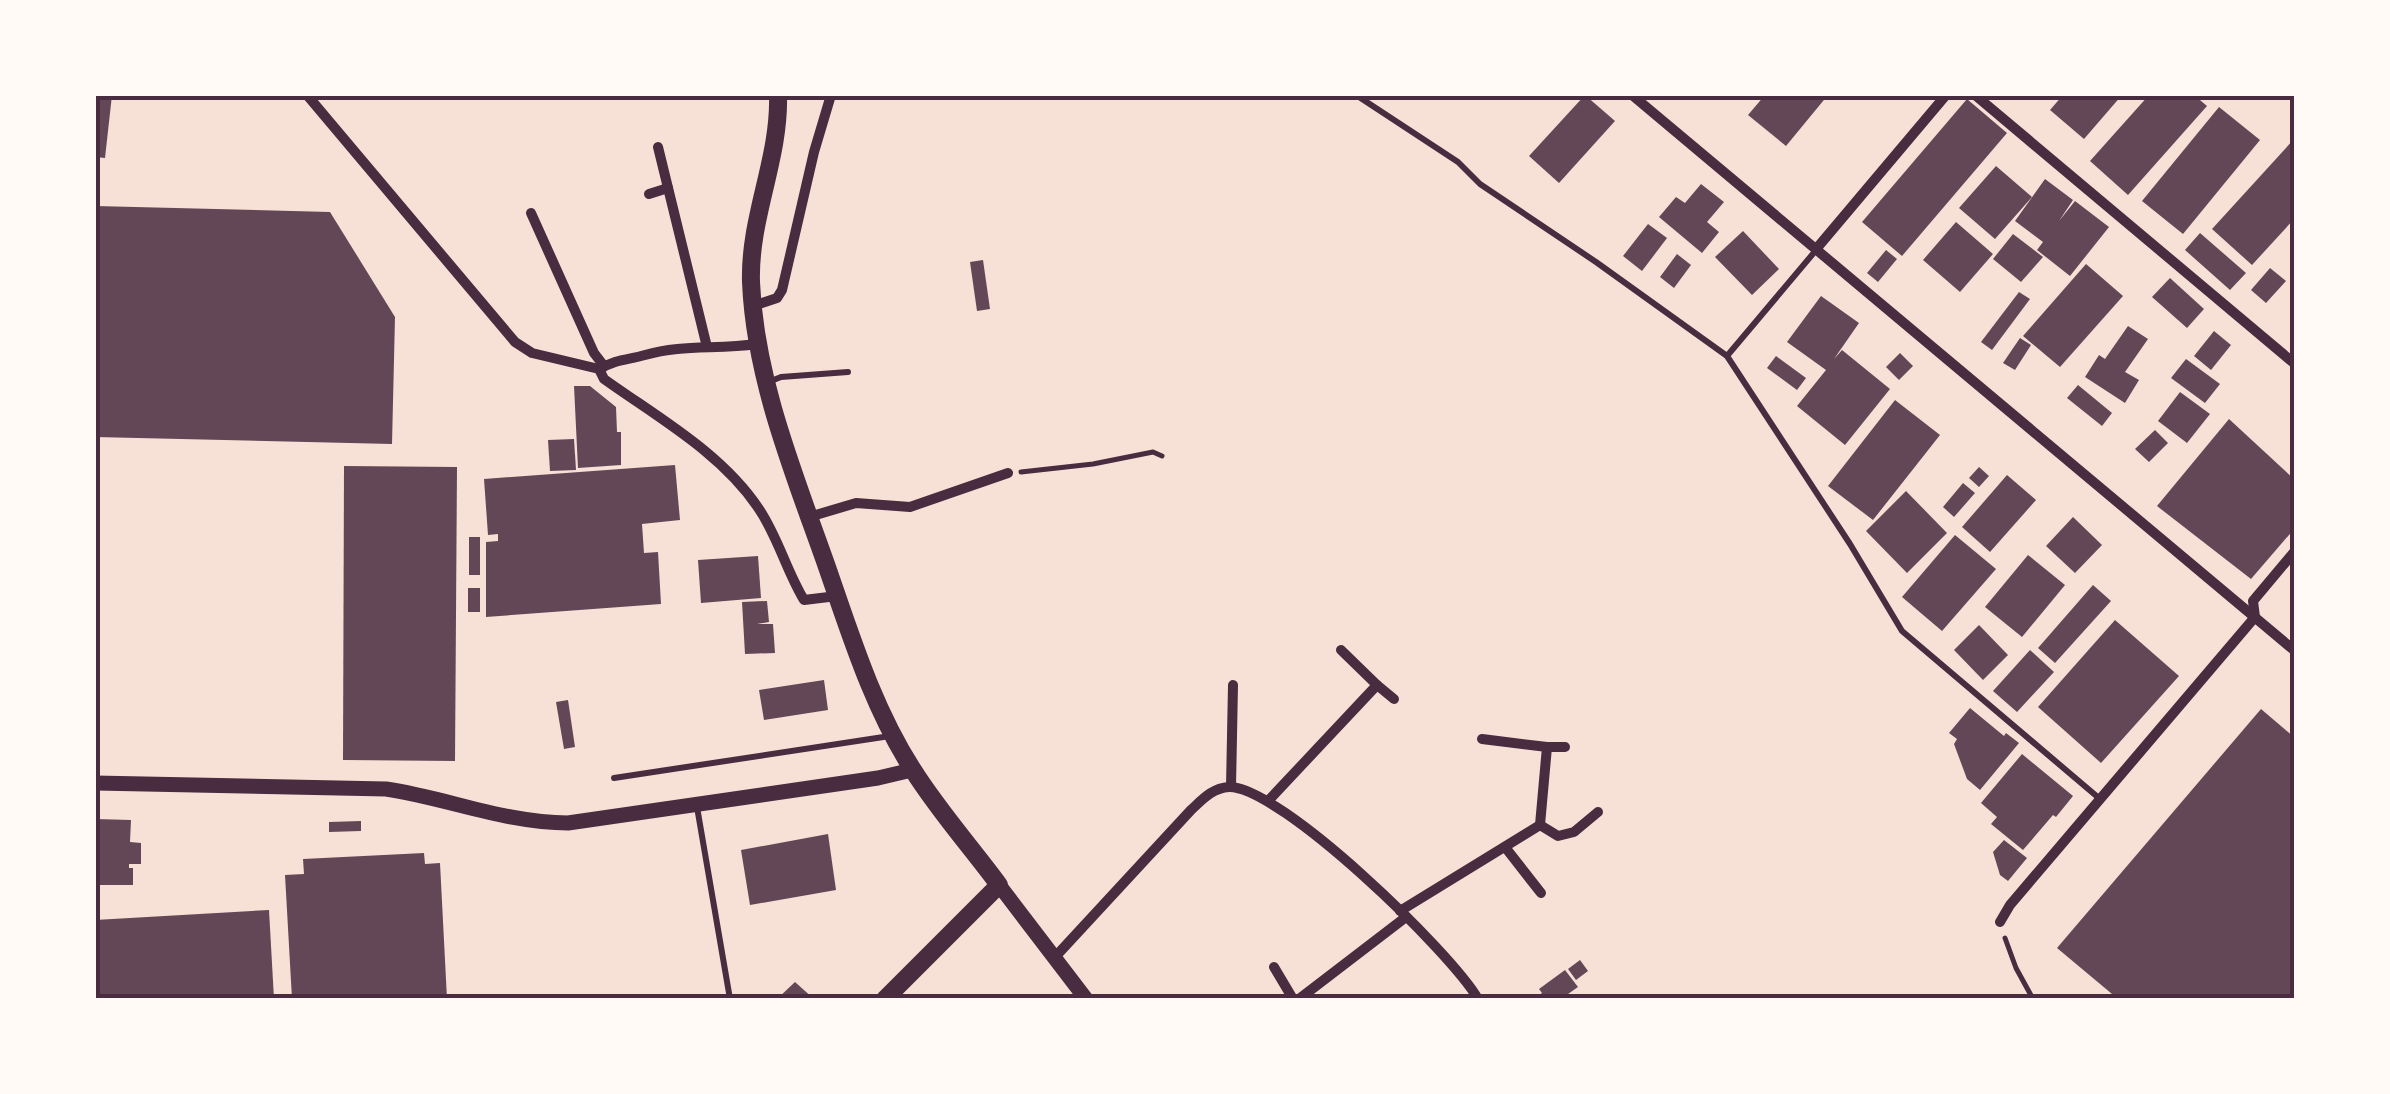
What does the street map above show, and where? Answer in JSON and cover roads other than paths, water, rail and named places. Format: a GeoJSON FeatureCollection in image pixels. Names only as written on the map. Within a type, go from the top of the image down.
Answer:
{"type":"FeatureCollection","features":[{"type":"Feature","properties":{"kind":"main road"},"geometry":{"type":"LineString","coordinates":[[778,95],[774,144],[755,221],[751,279],[756,344],[809,517],[875,698],[912,770],[999,886],[885,999]]}},
{"type":"Feature","properties":{"kind":"street"},"geometry":{"type":"LineString","coordinates":[[307,95],[515,342],[532,353],[602,368],[613,360],[696,345],[727,348],[756,344]]}},
{"type":"Feature","properties":{"kind":"street"},"geometry":{"type":"LineString","coordinates":[[753,306],[777,298],[782,290],[831,95]]}},
{"type":"Feature","properties":{"kind":"street"},"geometry":{"type":"LineString","coordinates":[[1632,95],[2295,651]]}},
{"type":"Feature","properties":{"kind":"street"},"geometry":{"type":"LineString","coordinates":[[1817,248],[1946,95]]}},
{"type":"Feature","properties":{"kind":"street"},"geometry":{"type":"LineString","coordinates":[[1974,95],[2295,364]]}},
{"type":"Feature","properties":{"kind":"street"},"geometry":{"type":"LineString","coordinates":[[658,147],[706,347]]}},
{"type":"Feature","properties":{"kind":"street"},"geometry":{"type":"LineString","coordinates":[[649,194],[668,188]]}},
{"type":"Feature","properties":{"kind":"street"},"geometry":{"type":"LineString","coordinates":[[531,213],[604,379],[704,451],[733,477],[778,540],[804,600],[837,596]]}},
{"type":"Feature","properties":{"kind":"street"},"geometry":{"type":"LineString","coordinates":[[809,517],[856,503],[910,507],[1008,473]]}},
{"type":"Feature","properties":{"kind":"street"},"geometry":{"type":"LineString","coordinates":[[2000,922],[2010,904],[2255,616],[2253,601],[2295,551]]}},
{"type":"Feature","properties":{"kind":"street"},"geometry":{"type":"LineString","coordinates":[[1341,650],[1394,700]]}},
{"type":"Feature","properties":{"kind":"street"},"geometry":{"type":"LineString","coordinates":[[1230,787],[1233,685]]}},
{"type":"Feature","properties":{"kind":"street"},"geometry":{"type":"LineString","coordinates":[[1268,801],[1376,685]]}},
{"type":"Feature","properties":{"kind":"street"},"geometry":{"type":"LineString","coordinates":[[1482,739],[1565,748]]}},
{"type":"Feature","properties":{"kind":"street"},"geometry":{"type":"LineString","coordinates":[[1540,824],[1547,747]]}},
{"type":"Feature","properties":{"kind":"street"},"geometry":{"type":"LineString","coordinates":[[95,783],[386,789],[432,796],[535,823],[568,823],[912,770]]}},
{"type":"Feature","properties":{"kind":"street"},"geometry":{"type":"LineString","coordinates":[[1056,956],[1191,810],[1212,791],[1230,787],[1268,801],[1315,836],[1438,947],[1478,999]]}},
{"type":"Feature","properties":{"kind":"street"},"geometry":{"type":"LineString","coordinates":[[1540,824],[1558,836],[1574,832],[1598,812]]}},
{"type":"Feature","properties":{"kind":"street"},"geometry":{"type":"LineString","coordinates":[[1274,967],[1296,999],[1403,914],[1540,824]]}},
{"type":"Feature","properties":{"kind":"street"},"geometry":{"type":"LineString","coordinates":[[1505,846],[1541,893]]}},
{"type":"Feature","properties":{"kind":"street"},"geometry":{"type":"LineString","coordinates":[[999,886],[1086,999]]}},
{"type":"Feature","properties":{"kind":"lane"},"geometry":{"type":"LineString","coordinates":[[1356,95],[1458,162],[1480,184],[1726,356],[1902,630],[2100,799]]}},
{"type":"Feature","properties":{"kind":"lane"},"geometry":{"type":"LineString","coordinates":[[1726,356],[1817,248]]}},
{"type":"Feature","properties":{"kind":"lane"},"geometry":{"type":"LineString","coordinates":[[767,382],[848,372]]}},
{"type":"Feature","properties":{"kind":"lane"},"geometry":{"type":"LineString","coordinates":[[614,778],[894,736]]}},
{"type":"Feature","properties":{"kind":"lane"},"geometry":{"type":"LineString","coordinates":[[697,806],[730,999]]}}]}
